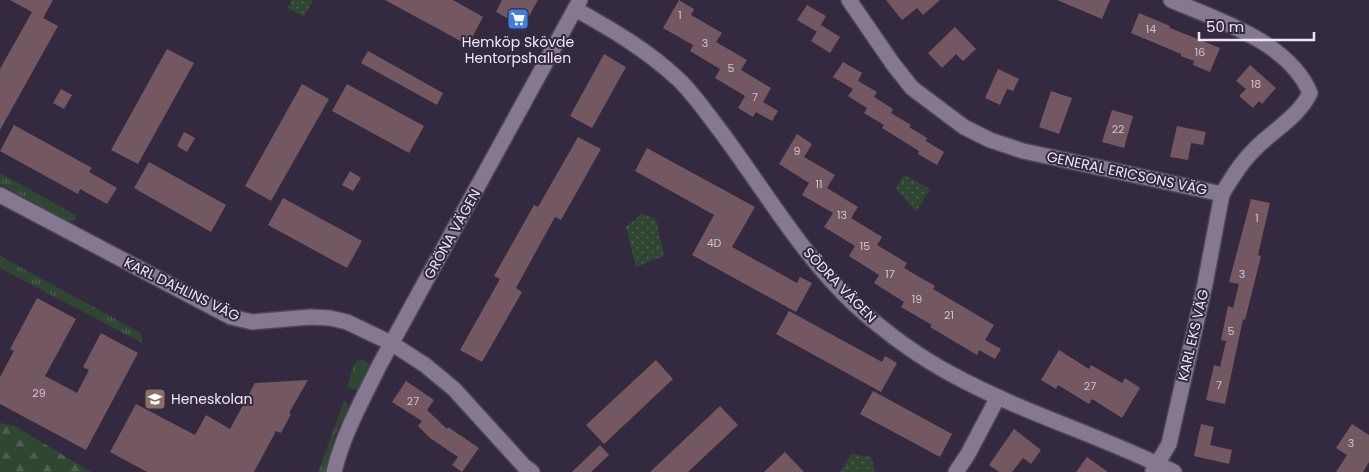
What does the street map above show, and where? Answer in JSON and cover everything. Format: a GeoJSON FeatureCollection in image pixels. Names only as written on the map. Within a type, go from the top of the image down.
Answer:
{"type":"FeatureCollection","features":[{"type":"Feature","properties":{"kind":"street","name":"GENERAL ERICSONS VÄG"},"geometry":{"type":"LineString","coordinates":[[849,0],[912,88],[964,127],[990,140],[1023,151],[1222,194],[1237,170],[1252,152],[1304,104],[1310,93],[1304,80],[1288,62],[1260,40],[1171,0]]}},
{"type":"Feature","properties":{"kind":"street","name":"GRÖNA VÄGEN"},"geometry":{"type":"LineString","coordinates":[[334,472],[350,421],[577,4]]}},
{"type":"Feature","properties":{"kind":"street","name":"SÖDRA VÄGEN"},"geometry":{"type":"LineString","coordinates":[[577,4],[601,23],[646,52],[679,80],[737,153],[806,251],[854,304],[888,334],[919,356],[953,376],[1155,468],[1174,472]]}},
{"type":"Feature","properties":{"kind":"street","name":"KARL EKS VÄG"},"geometry":{"type":"LineString","coordinates":[[1155,468],[1169,444],[1205,284],[1222,194]]}},
{"type":"Feature","properties":{"kind":"street","name":"KARL DAHLINS VÄG"},"geometry":{"type":"LineString","coordinates":[[0,195],[231,317],[252,322],[330,318],[347,322],[391,343],[425,365],[454,389],[524,466],[532,472]]}},
{"type":"Feature","properties":{"kind":"street"},"geometry":{"type":"LineString","coordinates":[[956,472],[968,454],[998,397]]}},
{"type":"Feature","properties":{"kind":"green space"},"geometry":{"type":"Polygon","coordinates":[[[292,0],[313,0],[304,17],[288,8],[292,0]]]}},
{"type":"Feature","properties":{"kind":"green space"},"geometry":{"type":"Polygon","coordinates":[[[0,173],[76,215],[75,220],[68,221],[0,184],[0,173]]]}},
{"type":"Feature","properties":{"kind":"green space"},"geometry":{"type":"Polygon","coordinates":[[[904,175],[930,189],[916,212],[896,189],[904,175]]]}},
{"type":"Feature","properties":{"kind":"green space"},"geometry":{"type":"Polygon","coordinates":[[[642,214],[656,219],[664,256],[636,267],[626,227],[642,214]]]}},
{"type":"Feature","properties":{"kind":"green space"},"geometry":{"type":"Polygon","coordinates":[[[0,256],[141,333],[142,343],[0,268],[0,256]]]}},
{"type":"Feature","properties":{"kind":"green space"},"geometry":{"type":"Polygon","coordinates":[[[363,360],[370,364],[357,390],[347,388],[353,366],[357,361],[363,360]]]}},
{"type":"Feature","properties":{"kind":"green space"},"geometry":{"type":"Polygon","coordinates":[[[344,401],[347,403],[348,408],[335,435],[325,472],[318,472],[344,401]]]}},
{"type":"Feature","properties":{"kind":"green space"},"geometry":{"type":"Polygon","coordinates":[[[0,423],[15,426],[91,472],[0,472],[0,423]]]}},
{"type":"Feature","properties":{"kind":"green space"},"geometry":{"type":"Polygon","coordinates":[[[851,454],[871,457],[875,472],[840,472],[851,454]]]}},
{"type":"Feature","properties":{"kind":"building"},"geometry":{"type":"Polygon","coordinates":[[[10,0],[53,0],[43,18],[58,26],[0,130],[0,69],[32,12],[10,0]]]}},
{"type":"Feature","properties":{"kind":"building"},"geometry":{"type":"Polygon","coordinates":[[[385,0],[453,0],[483,17],[468,45],[385,0]]]}},
{"type":"Feature","properties":{"kind":"building","name":"Hemköp Skövde Hentorpshallen"},"geometry":{"type":"Polygon","coordinates":[[[502,0],[538,0],[523,27],[496,12],[502,0]]]}},
{"type":"Feature","properties":{"kind":"building"},"geometry":{"type":"Polygon","coordinates":[[[679,0],[694,9],[691,15],[722,33],[716,42],[747,60],[741,70],[771,88],[763,102],[778,111],[772,121],[756,112],[753,117],[738,108],[745,96],[715,78],[720,69],[690,51],[693,45],[663,28],[679,0]]]}},
{"type":"Feature","properties":{"kind":"building"},"geometry":{"type":"Polygon","coordinates":[[[886,0],[940,0],[923,15],[917,8],[902,20],[886,0]]]}},
{"type":"Feature","properties":{"kind":"building"},"geometry":{"type":"Polygon","coordinates":[[[1057,0],[1110,0],[1102,19],[1057,0]]]}},
{"type":"Feature","properties":{"kind":"building"},"geometry":{"type":"Polygon","coordinates":[[[807,5],[826,16],[817,32],[797,20],[807,5]]]}},
{"type":"Feature","properties":{"kind":"building"},"geometry":{"type":"Polygon","coordinates":[[[1139,13],[1220,48],[1210,72],[1193,65],[1194,61],[1181,56],[1181,54],[1131,33],[1139,13]]]}},
{"type":"Feature","properties":{"kind":"building"},"geometry":{"type":"Polygon","coordinates":[[[821,25],[840,37],[830,53],[811,41],[821,25]]]}},
{"type":"Feature","properties":{"kind":"building"},"geometry":{"type":"Polygon","coordinates":[[[955,27],[976,49],[963,61],[956,54],[942,68],[928,53],[955,27]]]}},
{"type":"Feature","properties":{"kind":"building"},"geometry":{"type":"Polygon","coordinates":[[[167,49],[194,63],[138,164],[111,150],[167,49]]]}},
{"type":"Feature","properties":{"kind":"building"},"geometry":{"type":"Polygon","coordinates":[[[368,51],[443,93],[437,105],[361,63],[368,51]]]}},
{"type":"Feature","properties":{"kind":"building"},"geometry":{"type":"Polygon","coordinates":[[[604,54],[626,67],[592,128],[570,116],[604,54]]]}},
{"type":"Feature","properties":{"kind":"building"},"geometry":{"type":"Polygon","coordinates":[[[843,62],[862,73],[858,81],[877,92],[874,97],[893,109],[891,113],[911,125],[909,127],[927,138],[926,141],[944,152],[937,165],[918,154],[919,151],[882,128],[884,125],[864,113],[867,108],[848,96],[853,89],[833,77],[843,62]]]}},
{"type":"Feature","properties":{"kind":"building"},"geometry":{"type":"Polygon","coordinates":[[[1250,65],[1276,88],[1262,104],[1259,101],[1253,108],[1239,96],[1246,89],[1236,81],[1250,65]]]}},
{"type":"Feature","properties":{"kind":"building"},"geometry":{"type":"Polygon","coordinates":[[[998,69],[1019,79],[1013,91],[1007,89],[1000,105],[985,98],[998,69]]]}},
{"type":"Feature","properties":{"kind":"building"},"geometry":{"type":"Polygon","coordinates":[[[302,84],[329,99],[271,201],[245,186],[302,84]]]}},
{"type":"Feature","properties":{"kind":"building"},"geometry":{"type":"Polygon","coordinates":[[[347,84],[424,126],[409,153],[332,111],[347,84]]]}},
{"type":"Feature","properties":{"kind":"building"},"geometry":{"type":"Polygon","coordinates":[[[61,89],[72,95],[64,109],[53,103],[61,89]]]}},
{"type":"Feature","properties":{"kind":"building"},"geometry":{"type":"Polygon","coordinates":[[[1051,91],[1072,98],[1059,134],[1039,127],[1051,91]]]}},
{"type":"Feature","properties":{"kind":"building"},"geometry":{"type":"Polygon","coordinates":[[[1112,110],[1133,116],[1124,148],[1102,142],[1112,110]]]}},
{"type":"Feature","properties":{"kind":"building"},"geometry":{"type":"Polygon","coordinates":[[[14,125],[92,168],[89,172],[117,188],[107,204],[80,189],[78,194],[0,151],[14,125]]]}},
{"type":"Feature","properties":{"kind":"building"},"geometry":{"type":"Polygon","coordinates":[[[1177,126],[1206,132],[1203,145],[1191,143],[1188,160],[1170,157],[1177,126]]]}},
{"type":"Feature","properties":{"kind":"building"},"geometry":{"type":"Polygon","coordinates":[[[184,132],[195,138],[187,152],[177,146],[184,132]]]}},
{"type":"Feature","properties":{"kind":"building"},"geometry":{"type":"Polygon","coordinates":[[[797,134],[812,144],[804,157],[835,175],[827,188],[858,207],[851,218],[882,237],[877,245],[907,263],[904,268],[935,286],[933,289],[994,325],[985,340],[1001,349],[995,359],[979,350],[977,355],[901,307],[904,302],[874,283],[879,275],[849,256],[855,246],[824,227],[833,213],[802,195],[809,183],[779,164],[797,134]]]}},
{"type":"Feature","properties":{"kind":"building"},"geometry":{"type":"Polygon","coordinates":[[[578,137],[601,149],[561,220],[555,217],[516,288],[522,292],[482,362],[460,350],[500,279],[494,276],[534,205],[538,207],[578,137]]]}},
{"type":"Feature","properties":{"kind":"building"},"geometry":{"type":"Polygon","coordinates":[[[647,148],[755,207],[732,247],[797,283],[800,277],[812,283],[796,312],[692,255],[714,215],[635,171],[647,148]]]}},
{"type":"Feature","properties":{"kind":"building"},"geometry":{"type":"Polygon","coordinates":[[[149,162],[226,205],[211,232],[134,188],[149,162]]]}},
{"type":"Feature","properties":{"kind":"building"},"geometry":{"type":"Polygon","coordinates":[[[350,171],[361,178],[353,191],[342,185],[350,171]]]}},
{"type":"Feature","properties":{"kind":"building"},"geometry":{"type":"Polygon","coordinates":[[[283,198],[362,241],[347,268],[268,225],[283,198]]]}},
{"type":"Feature","properties":{"kind":"building"},"geometry":{"type":"Polygon","coordinates":[[[1251,199],[1270,203],[1258,255],[1261,256],[1245,320],[1243,319],[1225,404],[1206,400],[1214,365],[1220,367],[1226,341],[1221,340],[1228,306],[1233,308],[1239,284],[1229,282],[1251,199]]]}},
{"type":"Feature","properties":{"kind":"building"},"geometry":{"type":"Polygon","coordinates":[[[37,298],[76,319],[45,376],[77,393],[89,370],[83,367],[101,333],[138,353],[86,450],[0,404],[0,377],[14,351],[10,349],[37,298]]]}},
{"type":"Feature","properties":{"kind":"building"},"geometry":{"type":"Polygon","coordinates":[[[789,311],[882,362],[885,356],[897,363],[881,392],[776,334],[789,311]]]}},
{"type":"Feature","properties":{"kind":"building"},"geometry":{"type":"Polygon","coordinates":[[[1059,350],[1089,369],[1091,365],[1122,383],[1125,378],[1140,388],[1122,418],[1092,399],[1089,404],[1058,385],[1056,389],[1041,380],[1059,350]]]}},
{"type":"Feature","properties":{"kind":"building"},"geometry":{"type":"Polygon","coordinates":[[[656,360],[673,379],[604,444],[586,425],[656,360]]]}},
{"type":"Feature","properties":{"kind":"building"},"geometry":{"type":"Polygon","coordinates":[[[308,380],[289,413],[291,414],[281,433],[276,431],[254,472],[147,472],[110,452],[136,404],[195,435],[206,415],[230,429],[255,383],[308,380]]]}},
{"type":"Feature","properties":{"kind":"building"},"geometry":{"type":"Polygon","coordinates":[[[406,381],[434,400],[427,410],[447,429],[448,427],[479,448],[462,472],[452,465],[458,457],[430,438],[418,426],[422,421],[392,402],[406,381]]]}},
{"type":"Feature","properties":{"kind":"building"},"geometry":{"type":"Polygon","coordinates":[[[873,391],[952,434],[940,457],[860,414],[873,391]]]}},
{"type":"Feature","properties":{"kind":"building"},"geometry":{"type":"Polygon","coordinates":[[[720,406],[738,425],[688,472],[650,472],[720,406]]]}},
{"type":"Feature","properties":{"kind":"building"},"geometry":{"type":"Polygon","coordinates":[[[1201,424],[1214,427],[1210,445],[1232,450],[1229,464],[1194,456],[1201,424]]]}},
{"type":"Feature","properties":{"kind":"building"},"geometry":{"type":"Polygon","coordinates":[[[1352,424],[1369,435],[1369,462],[1363,472],[1336,472],[1347,455],[1336,448],[1352,424]]]}},
{"type":"Feature","properties":{"kind":"building"},"geometry":{"type":"Polygon","coordinates":[[[1014,429],[1041,450],[1031,464],[1023,458],[1012,472],[999,472],[989,465],[1014,429]]]}},
{"type":"Feature","properties":{"kind":"building"},"geometry":{"type":"Polygon","coordinates":[[[600,445],[609,455],[591,472],[572,472],[600,445]]]}},
{"type":"Feature","properties":{"kind":"building"},"geometry":{"type":"Polygon","coordinates":[[[785,452],[804,472],[764,472],[785,452]]]}},
{"type":"Feature","properties":{"kind":"building"},"geometry":{"type":"Polygon","coordinates":[[[1087,457],[1108,472],[1076,472],[1087,457]]]}},
{"type":"Feature","properties":{"kind":"place","name":"Hemköp Skövde Hentorpshallen"},"geometry":{"type":"Point","coordinates":[518,19]}},
{"type":"Feature","properties":{"kind":"place","name":"Heneskolan"},"geometry":{"type":"Point","coordinates":[155,399]}}]}
